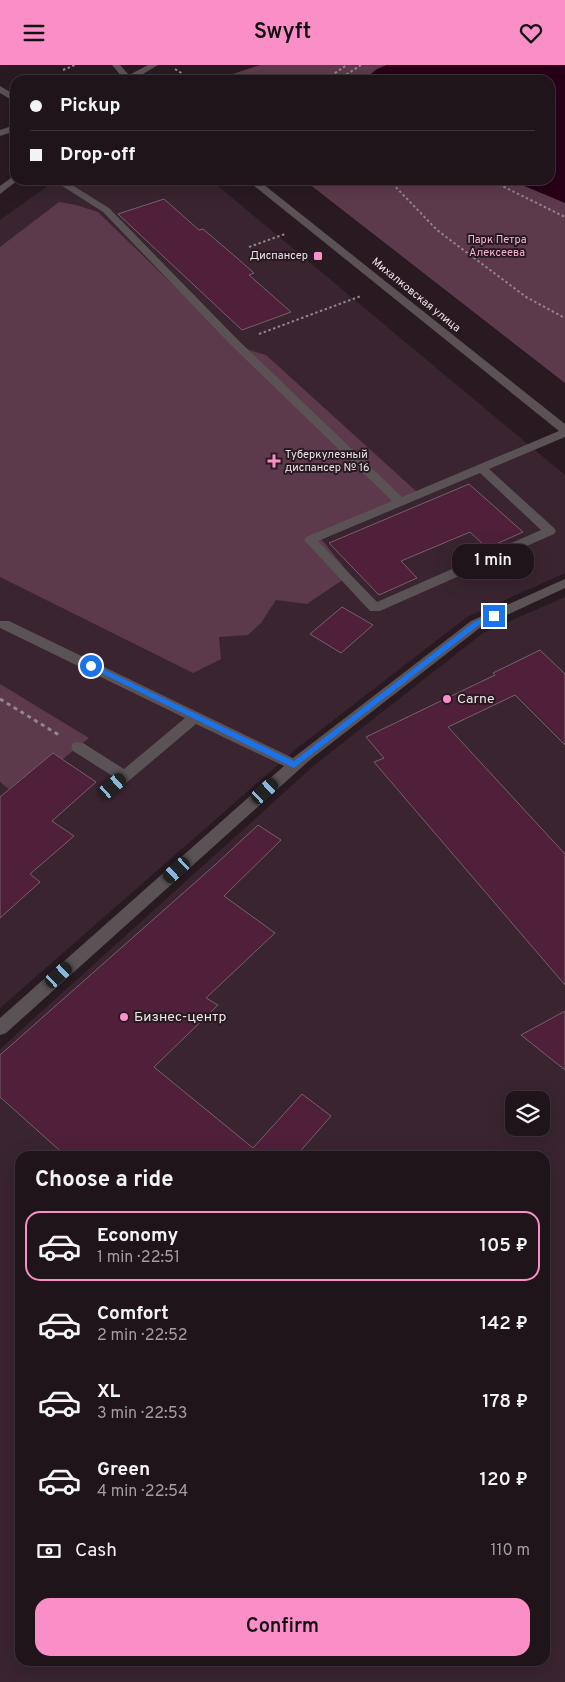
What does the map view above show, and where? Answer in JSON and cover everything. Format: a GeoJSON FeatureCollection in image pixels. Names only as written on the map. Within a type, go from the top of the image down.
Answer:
{"type":"FeatureCollection","features":[{"type":"Feature","properties":{"kind":"street"},"geometry":{"type":"LineString","coordinates":[[136,75],[154,65]]}},
{"type":"Feature","properties":{"kind":"street"},"geometry":{"type":"LineString","coordinates":[[0,191],[10,182]]}},
{"type":"Feature","properties":{"kind":"street"},"geometry":{"type":"LineString","coordinates":[[66,185],[106,210],[235,343],[400,502]]}},
{"type":"Feature","properties":{"kind":"street","name":"Михалковская улица"},"geometry":{"type":"LineString","coordinates":[[258,185],[565,431]]}},
{"type":"Feature","properties":{"kind":"street"},"geometry":{"type":"LineString","coordinates":[[481,468],[550,531],[374,608],[310,540],[565,431]]}},
{"type":"Feature","properties":{"kind":"street"},"geometry":{"type":"LineString","coordinates":[[0,1028],[286,782],[294,765],[476,624],[565,583]]}},
{"type":"Feature","properties":{"kind":"street"},"geometry":{"type":"LineString","coordinates":[[4,623],[294,765]]}},
{"type":"Feature","properties":{"kind":"street"},"geometry":{"type":"LineString","coordinates":[[78,747],[119,781],[195,717]]}},
{"type":"Feature","properties":{"kind":"path"},"geometry":{"type":"LineString","coordinates":[[63,70],[76,65]]}},
{"type":"Feature","properties":{"kind":"path"},"geometry":{"type":"LineString","coordinates":[[332,75],[347,65]]}},
{"type":"Feature","properties":{"kind":"path"},"geometry":{"type":"LineString","coordinates":[[344,75],[361,65]]}},
{"type":"Feature","properties":{"kind":"path"},"geometry":{"type":"LineString","coordinates":[[394,185],[437,230],[526,297],[565,318]]}},
{"type":"Feature","properties":{"kind":"path"},"geometry":{"type":"LineString","coordinates":[[500,185],[565,217]]}},
{"type":"Feature","properties":{"kind":"path"},"geometry":{"type":"LineString","coordinates":[[249,247],[290,232]]}},
{"type":"Feature","properties":{"kind":"path"},"geometry":{"type":"LineString","coordinates":[[235,343],[366,294]]}},
{"type":"Feature","properties":{"kind":"path"},"geometry":{"type":"LineString","coordinates":[[0,699],[78,747]]}},
{"type":"Feature","properties":{"kind":"shaded area"},"geometry":{"type":"Polygon","coordinates":[[[387,65],[565,65],[565,203],[522,185],[555,185],[555,75],[369,75],[387,65]]]}},
{"type":"Feature","properties":{"kind":"shaded area","name":"Туберкулезный диспансер № 16"},"geometry":{"type":"Polygon","coordinates":[[[49,185],[217,185],[565,475],[565,573],[467,617],[296,749],[0,1008],[0,220],[49,185]]]}},
{"type":"Feature","properties":{"kind":"shaded area"},"geometry":{"type":"Polygon","coordinates":[[[565,597],[565,1682],[0,1682],[0,1049],[317,763],[483,633],[565,597]]]}},
{"type":"Feature","properties":{"kind":"green space","name":"Парк Петра Алексеева"},"geometry":{"type":"Polygon","coordinates":[[[260,65],[565,65],[565,383],[310,185],[555,185],[555,75],[230,75],[260,65]]]}},
{"type":"Feature","properties":{"kind":"green space"},"geometry":{"type":"Polygon","coordinates":[[[59,202],[98,212],[236,346],[266,355],[417,492],[319,536],[350,575],[307,604],[276,600],[261,623],[248,635],[219,637],[221,659],[193,673],[0,577],[0,247],[59,202]]]}},
{"type":"Feature","properties":{"kind":"green space"},"geometry":{"type":"Polygon","coordinates":[[[0,684],[89,738],[63,759],[53,753],[9,789],[0,782],[0,684]]]}},
{"type":"Feature","properties":{"kind":"building"},"geometry":{"type":"Polygon","coordinates":[[[164,199],[199,230],[203,229],[254,273],[249,275],[291,312],[242,330],[118,214],[164,199]]]}},
{"type":"Feature","properties":{"kind":"building"},"geometry":{"type":"Polygon","coordinates":[[[469,484],[523,532],[487,548],[470,532],[401,561],[417,578],[379,595],[329,543],[469,484]]]}},
{"type":"Feature","properties":{"kind":"building"},"geometry":{"type":"Polygon","coordinates":[[[342,607],[373,625],[341,653],[310,634],[342,607]]]}},
{"type":"Feature","properties":{"kind":"building"},"geometry":{"type":"Polygon","coordinates":[[[540,650],[565,674],[565,745],[515,695],[448,727],[565,854],[565,985],[374,762],[384,758],[366,737],[495,675],[493,673],[540,650]]]}},
{"type":"Feature","properties":{"kind":"building"},"geometry":{"type":"Polygon","coordinates":[[[53,753],[96,782],[52,821],[74,836],[30,874],[40,882],[0,918],[0,797],[53,753]]]}},
{"type":"Feature","properties":{"kind":"building","name":"Бизнес-центр"},"geometry":{"type":"Polygon","coordinates":[[[258,825],[281,840],[224,896],[275,933],[206,998],[218,1005],[154,1067],[253,1148],[302,1094],[331,1116],[300,1151],[60,1151],[0,1097],[0,1055],[258,825]]]}},
{"type":"Feature","properties":{"kind":"building"},"geometry":{"type":"Polygon","coordinates":[[[565,1011],[565,1070],[521,1035],[565,1011]]]}},
{"type":"Feature","properties":{"kind":"place","name":"Диспансер"},"geometry":{"type":"Point","coordinates":[318,256]}},
{"type":"Feature","properties":{"kind":"place","name":"Туберкулезный диспансер № 16"},"geometry":{"type":"Point","coordinates":[274,461]}},
{"type":"Feature","properties":{"kind":"place","name":"Carne"},"geometry":{"type":"Point","coordinates":[447,699]}},
{"type":"Feature","properties":{"kind":"place","name":"Бизнес-центр"},"geometry":{"type":"Point","coordinates":[124,1017]}},
{"type":"Feature","properties":{"kind":"route"},"geometry":{"type":"LineString","coordinates":[[91,666],[294,765],[476,624],[494,616]]}}]}
